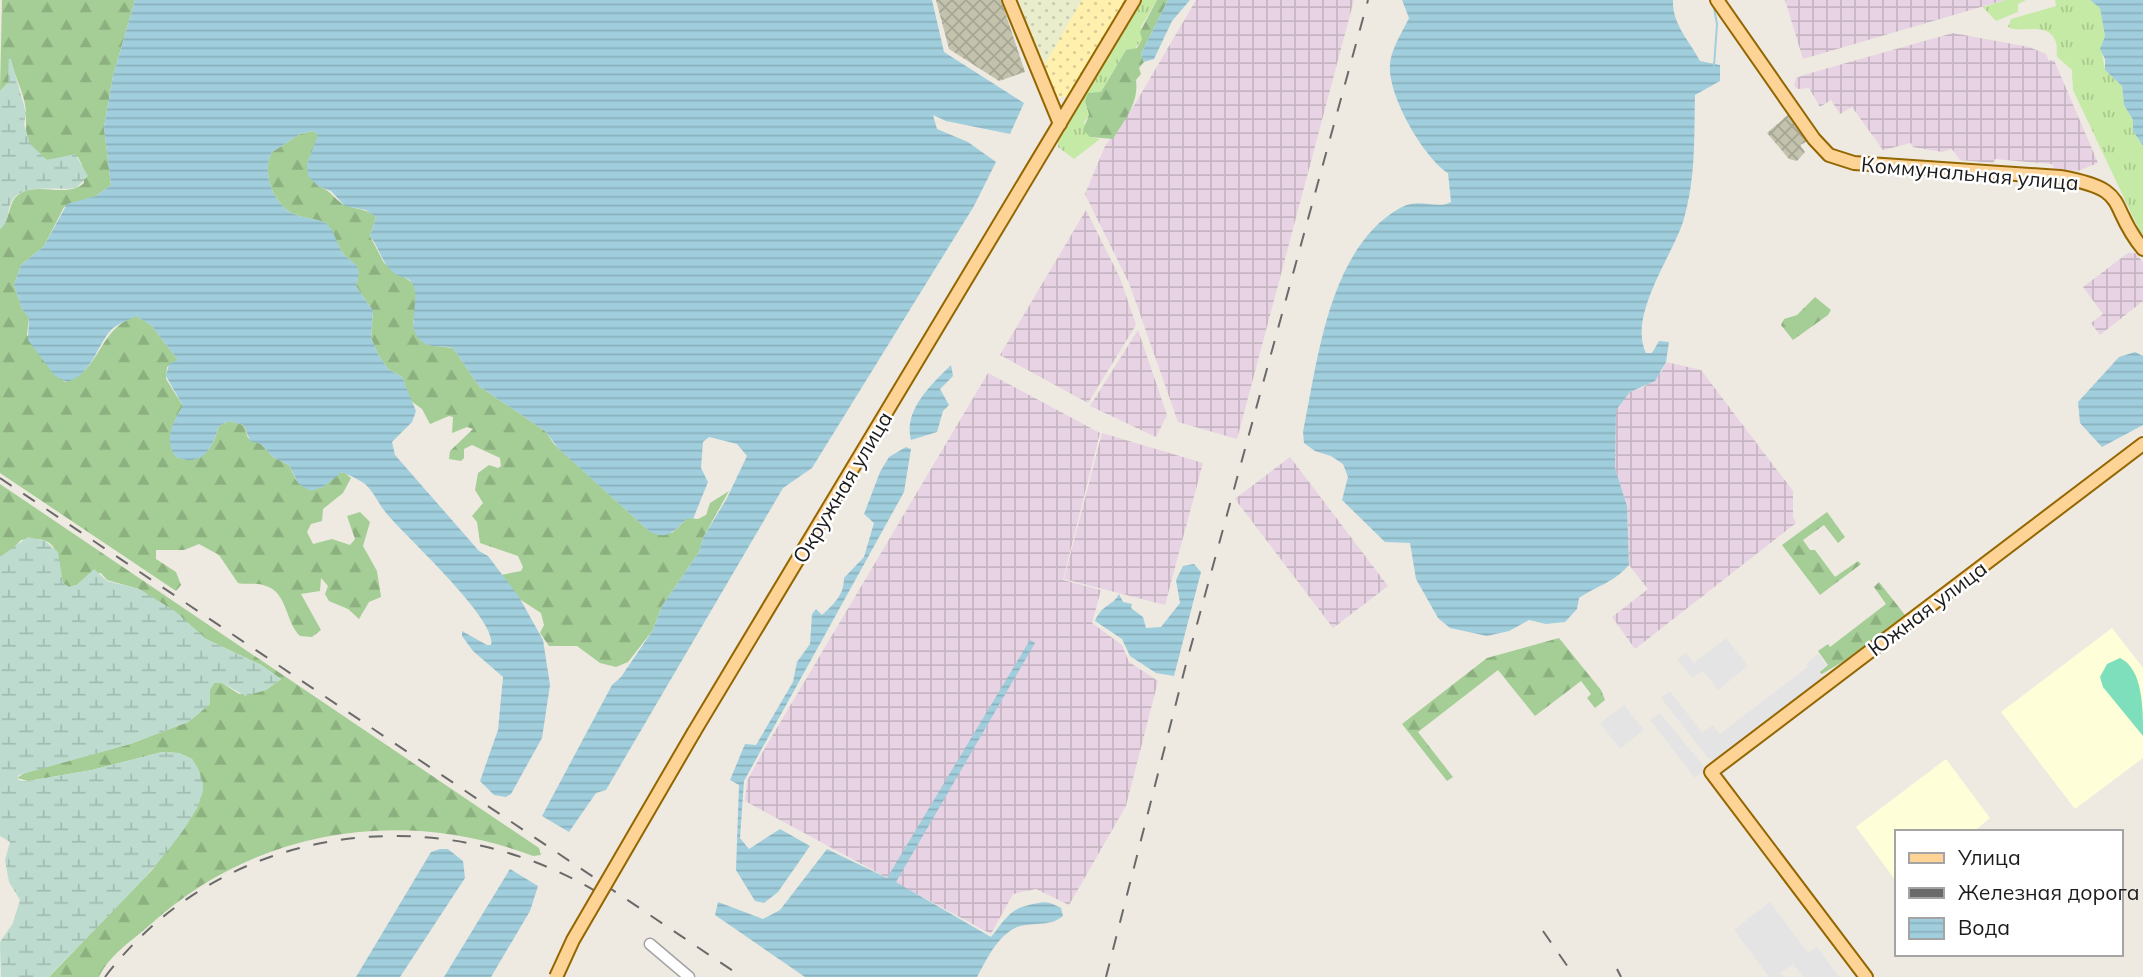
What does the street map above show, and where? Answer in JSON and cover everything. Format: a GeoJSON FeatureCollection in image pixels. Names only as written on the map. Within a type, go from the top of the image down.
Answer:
{"type":"FeatureCollection","features":[{"type":"Feature","properties":{"kind":"main road"},"geometry":{"type":"LineString","coordinates":[[1009,0],[1060,124]]}},
{"type":"Feature","properties":{"kind":"main road","name":"Окружная улица"},"geometry":{"type":"LineString","coordinates":[[556,977],[573,940],[694,732],[1134,0]]}},
{"type":"Feature","properties":{"kind":"main road","name":"Коммунальная улица"},"geometry":{"type":"LineString","coordinates":[[1720,3],[1794,113],[1829,155],[1854,163],[2060,177],[2092,184],[2114,198],[2143,249]]}},
{"type":"Feature","properties":{"kind":"main road","name":"Южная улица"},"geometry":{"type":"LineString","coordinates":[[1866,977],[1711,772],[2143,443]]}},
{"type":"Feature","properties":{"kind":"street"},"geometry":{"type":"LineString","coordinates":[[650,944],[689,977]]}},
{"type":"Feature","properties":{"kind":"shaded area"},"geometry":{"type":"Polygon","coordinates":[[[936,0],[1001,0],[1025,72],[999,81],[949,49],[936,0]]]}},
{"type":"Feature","properties":{"kind":"shaded area"},"geometry":{"type":"Polygon","coordinates":[[[1014,0],[1082,0],[1044,66],[1039,65],[1014,0]]]}},
{"type":"Feature","properties":{"kind":"shaded area"},"geometry":{"type":"Polygon","coordinates":[[[1196,0],[1354,0],[1237,439],[1178,422],[1129,283],[1085,194],[1105,146],[1135,104],[1196,0]]]}},
{"type":"Feature","properties":{"kind":"shaded area"},"geometry":{"type":"Polygon","coordinates":[[[1785,0],[2005,0],[1803,59],[1785,0]]]}},
{"type":"Feature","properties":{"kind":"shaded area"},"geometry":{"type":"Polygon","coordinates":[[[1953,33],[2029,47],[2046,54],[2049,61],[2054,60],[2098,163],[2078,171],[2055,169],[2052,164],[1995,159],[1993,163],[1960,160],[1952,149],[1942,152],[1913,147],[1911,143],[1883,150],[1852,107],[1840,114],[1831,100],[1820,107],[1809,88],[1798,89],[1794,86],[1796,78],[1807,74],[1953,33]]]}},
{"type":"Feature","properties":{"kind":"shaded area"},"geometry":{"type":"Polygon","coordinates":[[[1790,113],[1810,140],[1800,145],[1805,152],[1797,161],[1789,159],[1767,133],[1790,113]]]}},
{"type":"Feature","properties":{"kind":"shaded area"},"geometry":{"type":"Polygon","coordinates":[[[1086,210],[1120,278],[1136,325],[1088,403],[1000,355],[1086,210]]]}},
{"type":"Feature","properties":{"kind":"shaded area"},"geometry":{"type":"Polygon","coordinates":[[[2128,253],[2135,253],[2143,262],[2143,301],[2100,335],[2091,323],[2103,314],[2083,287],[2128,253]]]}},
{"type":"Feature","properties":{"kind":"shaded area"},"geometry":{"type":"Polygon","coordinates":[[[1138,330],[1167,415],[1156,437],[1090,406],[1138,330]]]}},
{"type":"Feature","properties":{"kind":"shaded area"},"geometry":{"type":"Polygon","coordinates":[[[1666,362],[1701,370],[1793,491],[1793,517],[1796,523],[1635,649],[1612,617],[1648,589],[1629,565],[1627,506],[1615,468],[1616,409],[1630,392],[1644,387],[1662,371],[1666,362]]]}},
{"type":"Feature","properties":{"kind":"shaded area"},"geometry":{"type":"Polygon","coordinates":[[[988,373],[1100,433],[1063,580],[1101,590],[1092,623],[1122,645],[1129,662],[1158,681],[1126,806],[1069,905],[1036,889],[1013,894],[991,934],[745,801],[747,781],[765,748],[988,373]]]}},
{"type":"Feature","properties":{"kind":"shaded area"},"geometry":{"type":"Polygon","coordinates":[[[1102,433],[1203,463],[1165,605],[1064,579],[1102,433]]]}},
{"type":"Feature","properties":{"kind":"shaded area"},"geometry":{"type":"Polygon","coordinates":[[[1290,457],[1388,586],[1333,628],[1235,499],[1290,457]]]}},
{"type":"Feature","properties":{"kind":"shaded area"},"geometry":{"type":"Polygon","coordinates":[[[2112,628],[2143,668],[2143,758],[2075,809],[2001,712],[2112,628]]]}},
{"type":"Feature","properties":{"kind":"shaded area"},"geometry":{"type":"Polygon","coordinates":[[[1726,638],[1748,666],[1718,690],[1703,671],[1692,678],[1677,659],[1686,653],[1694,663],[1726,638]]]}},
{"type":"Feature","properties":{"kind":"shaded area"},"geometry":{"type":"Polygon","coordinates":[[[1818,654],[1827,665],[1819,672],[1823,677],[1818,681],[1820,685],[1723,758],[1721,755],[1713,760],[1708,758],[1661,698],[1670,691],[1702,733],[1713,725],[1720,734],[1808,667],[1806,664],[1818,654]]]}},
{"type":"Feature","properties":{"kind":"shaded area"},"geometry":{"type":"Polygon","coordinates":[[[1624,705],[1644,730],[1620,749],[1600,723],[1624,705]]]}},
{"type":"Feature","properties":{"kind":"shaded area"},"geometry":{"type":"Polygon","coordinates":[[[1660,713],[1706,769],[1695,778],[1650,720],[1660,713]]]}},
{"type":"Feature","properties":{"kind":"shaded area"},"geometry":{"type":"Polygon","coordinates":[[[1946,759],[1990,818],[1975,830],[1895,830],[1895,880],[1856,827],[1946,759]]]}},
{"type":"Feature","properties":{"kind":"shaded area"},"geometry":{"type":"Polygon","coordinates":[[[1770,902],[1808,953],[1817,947],[1839,977],[1803,977],[1793,964],[1780,973],[1783,977],[1769,977],[1734,930],[1770,902]]]}},
{"type":"Feature","properties":{"kind":"green space"},"geometry":{"type":"Polygon","coordinates":[[[2,0],[135,0],[113,76],[104,127],[111,185],[96,196],[64,207],[44,246],[21,265],[14,285],[22,309],[29,317],[27,335],[36,350],[65,382],[86,369],[114,330],[136,316],[151,325],[178,360],[167,367],[166,379],[183,406],[173,425],[170,438],[176,457],[193,460],[205,454],[219,426],[229,421],[244,425],[248,438],[261,444],[273,457],[289,465],[296,480],[310,490],[323,487],[344,472],[351,478],[343,493],[323,509],[322,521],[311,524],[307,532],[313,544],[332,539],[350,545],[355,539],[347,516],[360,512],[370,522],[363,546],[377,571],[381,597],[369,602],[359,619],[348,609],[329,601],[325,594],[328,586],[321,578],[320,591],[301,594],[321,630],[312,637],[300,636],[282,601],[273,590],[260,584],[238,583],[219,555],[199,544],[184,550],[156,550],[156,559],[176,572],[181,585],[176,591],[0,473],[0,229],[7,220],[14,199],[23,192],[70,189],[84,183],[78,157],[47,160],[30,145],[24,100],[10,59],[8,83],[0,91],[2,0]]]}},
{"type":"Feature","properties":{"kind":"green space"},"geometry":{"type":"Polygon","coordinates":[[[1141,0],[1157,0],[1141,27],[1142,39],[1134,50],[1126,50],[1101,92],[1086,106],[1089,116],[1084,122],[1090,137],[1100,139],[1074,159],[1058,147],[1058,140],[1141,0]]]}},
{"type":"Feature","properties":{"kind":"green space"},"geometry":{"type":"Polygon","coordinates":[[[1157,0],[1168,0],[1141,54],[1144,62],[1139,68],[1141,74],[1136,80],[1130,111],[1113,139],[1090,137],[1083,130],[1089,115],[1085,101],[1088,93],[1101,92],[1126,50],[1137,48],[1142,39],[1140,32],[1157,0]]]}},
{"type":"Feature","properties":{"kind":"green space"},"geometry":{"type":"Polygon","coordinates":[[[2006,0],[2026,0],[2018,4],[2018,12],[1996,21],[1983,7],[2006,0]]]}},
{"type":"Feature","properties":{"kind":"green space"},"geometry":{"type":"Polygon","coordinates":[[[2055,0],[2090,0],[2100,6],[2105,36],[2101,46],[2105,70],[2122,86],[2124,105],[2133,120],[2133,131],[2143,146],[2143,238],[2073,90],[2072,70],[2057,57],[2055,40],[2051,34],[2040,29],[2008,27],[2011,19],[2056,6],[2055,0]]]}},
{"type":"Feature","properties":{"kind":"green space"},"geometry":{"type":"Polygon","coordinates":[[[9,52],[26,113],[24,124],[30,144],[47,160],[75,154],[88,176],[76,188],[33,189],[18,194],[13,199],[6,222],[0,229],[0,91],[8,83],[9,52]]]}},
{"type":"Feature","properties":{"kind":"green space"},"geometry":{"type":"Polygon","coordinates":[[[313,131],[319,135],[307,164],[318,186],[344,205],[376,217],[370,236],[384,263],[414,284],[417,297],[413,323],[428,345],[453,348],[479,386],[545,431],[554,444],[649,531],[672,533],[688,518],[698,519],[706,515],[710,503],[729,491],[703,538],[699,552],[662,606],[653,630],[628,662],[616,667],[600,663],[577,646],[549,646],[540,633],[544,625],[541,613],[521,600],[501,575],[521,571],[523,567],[518,556],[480,543],[477,522],[472,516],[483,503],[475,490],[478,473],[489,465],[498,468],[501,466],[500,458],[472,445],[464,449],[464,458],[461,461],[449,459],[450,451],[473,429],[467,427],[452,433],[453,417],[449,416],[430,424],[422,409],[411,401],[402,377],[388,369],[379,356],[371,338],[373,311],[356,286],[357,267],[344,254],[326,223],[298,216],[287,210],[271,187],[268,168],[272,152],[300,134],[313,131]]]}},
{"type":"Feature","properties":{"kind":"green space"},"geometry":{"type":"Polygon","coordinates":[[[1815,297],[1831,310],[1793,340],[1781,325],[1784,319],[1797,315],[1815,297]]]}},
{"type":"Feature","properties":{"kind":"green space"},"geometry":{"type":"Polygon","coordinates":[[[0,484],[539,848],[541,855],[533,856],[483,841],[433,832],[382,830],[332,836],[283,848],[236,866],[192,892],[122,948],[99,977],[49,977],[152,870],[197,808],[202,783],[192,759],[179,753],[162,752],[92,770],[28,781],[17,778],[26,772],[130,744],[188,722],[210,704],[210,689],[214,683],[222,683],[239,694],[266,690],[281,679],[261,665],[206,639],[175,612],[139,589],[107,580],[101,573],[89,574],[77,585],[69,587],[63,583],[57,555],[50,543],[34,539],[21,540],[10,552],[0,557],[0,484]]]}},
{"type":"Feature","properties":{"kind":"green space"},"geometry":{"type":"Polygon","coordinates":[[[1827,512],[1845,537],[1838,543],[1824,525],[1803,540],[1810,550],[1815,550],[1835,577],[1858,561],[1861,564],[1820,595],[1782,545],[1827,512]]]}},
{"type":"Feature","properties":{"kind":"green space"},"geometry":{"type":"Polygon","coordinates":[[[28,537],[45,541],[58,552],[63,583],[69,587],[77,585],[94,569],[107,581],[139,589],[175,611],[206,639],[261,665],[281,679],[266,690],[246,696],[222,683],[214,683],[210,689],[210,704],[188,722],[130,744],[19,775],[17,778],[20,781],[29,781],[92,770],[162,752],[179,753],[194,762],[202,777],[203,789],[196,809],[161,859],[49,977],[1,977],[0,942],[13,923],[20,900],[9,882],[5,860],[10,842],[0,836],[0,557],[28,537]]]}},
{"type":"Feature","properties":{"kind":"green space"},"geometry":{"type":"Polygon","coordinates":[[[1879,582],[1905,615],[1849,658],[1822,674],[1820,672],[1828,665],[1818,651],[1828,644],[1830,647],[1886,604],[1874,587],[1879,582]]]}},
{"type":"Feature","properties":{"kind":"green space"},"geometry":{"type":"Polygon","coordinates":[[[1559,638],[1601,690],[1605,700],[1595,708],[1587,698],[1591,694],[1581,681],[1535,716],[1498,670],[1418,732],[1453,777],[1447,781],[1402,724],[1487,658],[1559,638]]]}},
{"type":"Feature","properties":{"kind":"green space"},"geometry":{"type":"Polygon","coordinates":[[[2120,658],[2128,663],[2137,680],[2142,702],[2143,736],[2103,687],[2100,677],[2107,664],[2120,658]]]}},
{"type":"Feature","properties":{"kind":"sand"},"geometry":{"type":"Polygon","coordinates":[[[1082,0],[1126,0],[1069,96],[1057,98],[1039,65],[1044,66],[1082,0]]]}},
{"type":"Feature","properties":{"kind":"water"},"geometry":{"type":"Polygon","coordinates":[[[135,0],[932,0],[944,52],[1024,103],[1010,134],[946,121],[933,115],[937,129],[968,142],[996,162],[974,206],[812,468],[783,488],[606,790],[596,793],[569,832],[542,816],[612,685],[621,677],[653,630],[662,606],[699,552],[703,538],[727,498],[747,456],[737,444],[709,437],[703,442],[701,468],[708,482],[693,519],[688,518],[666,535],[649,531],[559,449],[545,431],[479,386],[453,348],[429,345],[419,339],[413,324],[415,290],[410,281],[390,269],[370,236],[376,217],[366,210],[345,206],[331,191],[318,186],[308,176],[307,164],[318,135],[313,131],[300,134],[272,152],[268,168],[269,178],[280,203],[294,214],[326,223],[343,254],[357,266],[356,286],[373,311],[371,338],[388,369],[402,377],[416,411],[412,422],[392,442],[395,455],[479,551],[488,556],[519,597],[543,640],[550,685],[542,738],[511,794],[506,797],[494,795],[480,781],[498,730],[503,677],[473,651],[462,636],[462,631],[491,645],[489,633],[466,598],[387,514],[365,484],[342,472],[323,487],[310,491],[298,483],[289,465],[273,457],[261,444],[250,441],[244,425],[229,421],[219,426],[213,442],[200,458],[185,460],[176,457],[170,438],[173,425],[183,406],[166,376],[169,364],[178,360],[151,325],[136,316],[111,330],[88,367],[67,382],[55,376],[28,340],[29,318],[22,309],[14,285],[21,265],[44,246],[67,204],[96,196],[111,185],[104,127],[113,76],[135,0]]]}},
{"type":"Feature","properties":{"kind":"water"},"geometry":{"type":"Polygon","coordinates":[[[1168,0],[1190,0],[1172,21],[1154,59],[1144,62],[1141,54],[1168,0]]]}},
{"type":"Feature","properties":{"kind":"water"},"geometry":{"type":"Polygon","coordinates":[[[1402,0],[1673,0],[1678,24],[1700,61],[1720,65],[1720,81],[1695,95],[1694,159],[1687,206],[1683,222],[1653,287],[1642,322],[1646,353],[1652,353],[1659,341],[1669,342],[1666,362],[1655,381],[1630,392],[1616,410],[1615,468],[1627,506],[1629,565],[1611,580],[1579,598],[1577,609],[1565,622],[1546,624],[1529,620],[1509,631],[1487,636],[1450,628],[1438,618],[1416,579],[1410,543],[1385,542],[1342,500],[1348,477],[1343,464],[1304,443],[1303,432],[1314,372],[1330,308],[1342,277],[1357,250],[1376,226],[1400,208],[1414,204],[1440,205],[1451,202],[1448,173],[1438,165],[1418,139],[1394,91],[1390,64],[1409,18],[1402,0]]]}},
{"type":"Feature","properties":{"kind":"water"},"geometry":{"type":"Polygon","coordinates":[[[2090,0],[2143,0],[2143,146],[2133,131],[2133,120],[2124,105],[2122,86],[2105,70],[2105,59],[2100,49],[2105,36],[2100,8],[2090,0]]]}},
{"type":"Feature","properties":{"kind":"water"},"geometry":{"type":"Polygon","coordinates":[[[2135,352],[2143,356],[2143,425],[2102,447],[2080,423],[2078,402],[2119,357],[2135,352]]]}},
{"type":"Feature","properties":{"kind":"water"},"geometry":{"type":"Polygon","coordinates":[[[951,365],[953,376],[940,389],[949,405],[943,411],[937,432],[911,440],[911,418],[915,408],[928,389],[951,365]]]}},
{"type":"Feature","properties":{"kind":"water"},"geometry":{"type":"Polygon","coordinates":[[[906,447],[911,449],[904,492],[744,781],[740,838],[749,849],[780,829],[810,846],[778,892],[764,903],[755,901],[736,870],[739,785],[730,780],[745,744],[756,745],[793,682],[797,662],[810,644],[812,614],[816,609],[822,615],[834,603],[842,589],[844,578],[864,557],[874,523],[864,514],[880,472],[889,457],[906,447]]]}},
{"type":"Feature","properties":{"kind":"water"},"geometry":{"type":"Polygon","coordinates":[[[1194,564],[1201,572],[1174,676],[1156,673],[1130,656],[1122,639],[1095,621],[1101,611],[1119,594],[1123,602],[1132,604],[1131,608],[1143,617],[1146,628],[1161,627],[1180,603],[1176,580],[1183,566],[1194,564]]]}},
{"type":"Feature","properties":{"kind":"water"},"geometry":{"type":"Polygon","coordinates":[[[1030,640],[1035,643],[896,882],[991,937],[1007,917],[1022,907],[1048,903],[1061,908],[1063,916],[1052,922],[1021,926],[1008,932],[993,950],[977,977],[805,977],[715,915],[718,902],[763,919],[780,910],[827,849],[887,878],[1030,640]]]}},
{"type":"Feature","properties":{"kind":"water"},"geometry":{"type":"Polygon","coordinates":[[[448,849],[463,861],[465,878],[400,977],[356,977],[431,852],[448,849]]]}},
{"type":"Feature","properties":{"kind":"water"},"geometry":{"type":"Polygon","coordinates":[[[510,869],[538,886],[530,911],[491,977],[444,977],[510,869]]]}},
{"type":"Feature","properties":{"kind":"waterway"},"geometry":{"type":"LineString","coordinates":[[1713,3],[1717,24],[1714,66]]}},
{"type":"Feature","properties":{"kind":"railway"},"geometry":{"type":"LineString","coordinates":[[1106,977],[1185,668],[1368,0]]}},
{"type":"Feature","properties":{"kind":"railway"},"geometry":{"type":"LineString","coordinates":[[0,478],[742,977]]}},
{"type":"Feature","properties":{"kind":"railway"},"geometry":{"type":"LineString","coordinates":[[105,977],[154,925],[210,885],[271,857],[337,840],[404,836],[472,844],[539,863],[602,895]]}},
{"type":"Feature","properties":{"kind":"railway"},"geometry":{"type":"LineString","coordinates":[[1543,931],[1575,977]]}},
{"type":"Feature","properties":{"kind":"railway"},"geometry":{"type":"LineString","coordinates":[[1617,969],[1621,977]]}}]}
